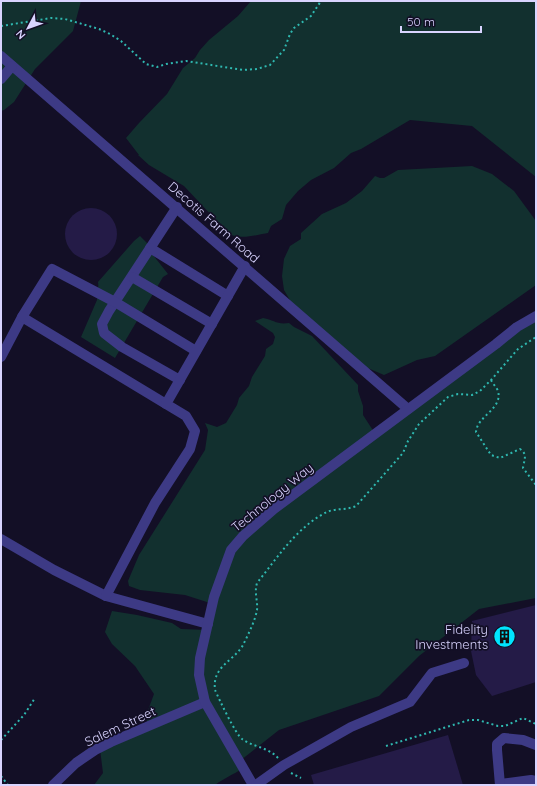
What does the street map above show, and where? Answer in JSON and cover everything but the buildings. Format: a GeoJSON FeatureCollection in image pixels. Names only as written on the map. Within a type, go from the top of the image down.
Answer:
{"type":"FeatureCollection","features":[{"type":"Feature","properties":{"kind":"street","name":"Decotis Farm Road"},"geometry":{"type":"LineString","coordinates":[[1,56],[177,207],[408,409]]}},
{"type":"Feature","properties":{"kind":"street"},"geometry":{"type":"LineString","coordinates":[[1,79],[12,66]]}},
{"type":"Feature","properties":{"kind":"street"},"geometry":{"type":"LineString","coordinates":[[177,207],[102,324],[104,333],[122,347],[180,380]]}},
{"type":"Feature","properties":{"kind":"street"},"geometry":{"type":"LineString","coordinates":[[150,248],[228,296]]}},
{"type":"Feature","properties":{"kind":"street"},"geometry":{"type":"LineString","coordinates":[[166,404],[245,266]]}},
{"type":"Feature","properties":{"kind":"street"},"geometry":{"type":"LineString","coordinates":[[1,357],[22,317],[52,269],[115,302],[196,351]]}},
{"type":"Feature","properties":{"kind":"street"},"geometry":{"type":"LineString","coordinates":[[132,276],[212,324]]}},
{"type":"Feature","properties":{"kind":"street","name":"Technology Way"},"geometry":{"type":"LineString","coordinates":[[253,785],[205,702],[199,675],[200,658],[214,597],[231,550],[243,536],[274,509],[517,326],[536,316]]}},
{"type":"Feature","properties":{"kind":"street"},"geometry":{"type":"LineString","coordinates":[[22,317],[186,416],[195,431],[190,448],[155,503],[106,596]]}},
{"type":"Feature","properties":{"kind":"street"},"geometry":{"type":"LineString","coordinates":[[1,539],[54,570],[106,596],[208,624]]}},
{"type":"Feature","properties":{"kind":"street"},"geometry":{"type":"LineString","coordinates":[[256,785],[284,765],[351,727],[410,702],[432,673],[464,663]]}},
{"type":"Feature","properties":{"kind":"street","name":"Salem Street"},"geometry":{"type":"LineString","coordinates":[[54,785],[76,763],[95,750],[205,702]]}},
{"type":"Feature","properties":{"kind":"street"},"geometry":{"type":"LineString","coordinates":[[536,745],[523,740],[511,738],[504,738],[497,744],[500,784],[531,780],[536,781]]}},
{"type":"Feature","properties":{"kind":"path"},"geometry":{"type":"LineString","coordinates":[[1,26],[51,18],[66,19],[110,34],[146,64],[158,67],[166,64],[186,61],[243,70],[257,69],[270,65],[284,50],[294,28],[311,16],[321,1]]}},
{"type":"Feature","properties":{"kind":"path"},"geometry":{"type":"LineString","coordinates":[[300,778],[291,773],[268,749],[254,745],[240,738],[215,690],[214,683],[218,671],[242,646],[253,622],[257,610],[255,590],[257,583],[292,539],[305,527],[323,514],[333,509],[349,509],[356,506],[404,453],[408,440],[420,424],[448,397],[458,394],[472,395],[480,391],[518,349],[536,337]]}},
{"type":"Feature","properties":{"kind":"path"},"geometry":{"type":"LineString","coordinates":[[491,380],[498,391],[498,399],[494,408],[479,422],[476,427],[476,432],[491,455],[500,458],[520,449],[524,452],[526,456],[523,468],[536,485]]}},
{"type":"Feature","properties":{"kind":"path"},"geometry":{"type":"LineString","coordinates":[[1,740],[24,715],[35,698]]}},
{"type":"Feature","properties":{"kind":"path"},"geometry":{"type":"LineString","coordinates":[[386,746],[469,720],[478,720],[498,726],[505,726],[522,718],[536,724]]}},
{"type":"Feature","properties":{"kind":"path"},"geometry":{"type":"LineString","coordinates":[[1,776],[8,785]]}},
{"type":"Feature","properties":{"kind":"green space"},"geometry":{"type":"Polygon","coordinates":[[[1,1],[81,1],[73,31],[35,69],[14,102],[1,111],[1,1]]]}},
{"type":"Feature","properties":{"kind":"green space"},"geometry":{"type":"Polygon","coordinates":[[[251,1],[536,1],[536,177],[472,126],[410,120],[361,149],[351,153],[334,168],[311,180],[298,191],[286,205],[282,219],[271,226],[268,233],[244,237],[229,234],[184,186],[149,165],[138,155],[126,138],[167,94],[183,68],[195,58],[209,40],[238,16],[251,1]]]}},
{"type":"Feature","properties":{"kind":"green space"},"geometry":{"type":"Polygon","coordinates":[[[472,166],[492,174],[514,191],[536,221],[536,285],[435,356],[417,360],[384,375],[363,366],[291,302],[284,290],[282,276],[284,259],[290,246],[301,239],[301,233],[322,214],[346,203],[362,191],[375,176],[384,178],[398,170],[472,166]]]}},
{"type":"Feature","properties":{"kind":"green space"},"geometry":{"type":"Polygon","coordinates":[[[140,236],[149,245],[153,255],[168,274],[163,277],[115,358],[81,337],[97,300],[98,282],[140,236]]]}},
{"type":"Feature","properties":{"kind":"green space"},"geometry":{"type":"Polygon","coordinates":[[[263,318],[278,323],[289,323],[312,336],[358,385],[358,391],[363,406],[363,415],[374,432],[536,318],[536,598],[479,609],[419,656],[379,696],[279,730],[241,760],[243,768],[215,785],[94,785],[103,773],[100,749],[147,728],[147,713],[154,694],[135,666],[112,644],[105,632],[112,611],[172,623],[181,629],[207,630],[210,603],[185,595],[140,590],[129,586],[128,581],[139,555],[205,450],[208,430],[205,423],[217,427],[226,423],[237,405],[239,398],[249,386],[252,377],[265,356],[266,349],[273,344],[275,337],[273,333],[255,321],[263,318]]]}},
{"type":"Feature","properties":{"kind":"place","name":"Fidelity Investments"},"geometry":{"type":"Point","coordinates":[504,636]}}]}
